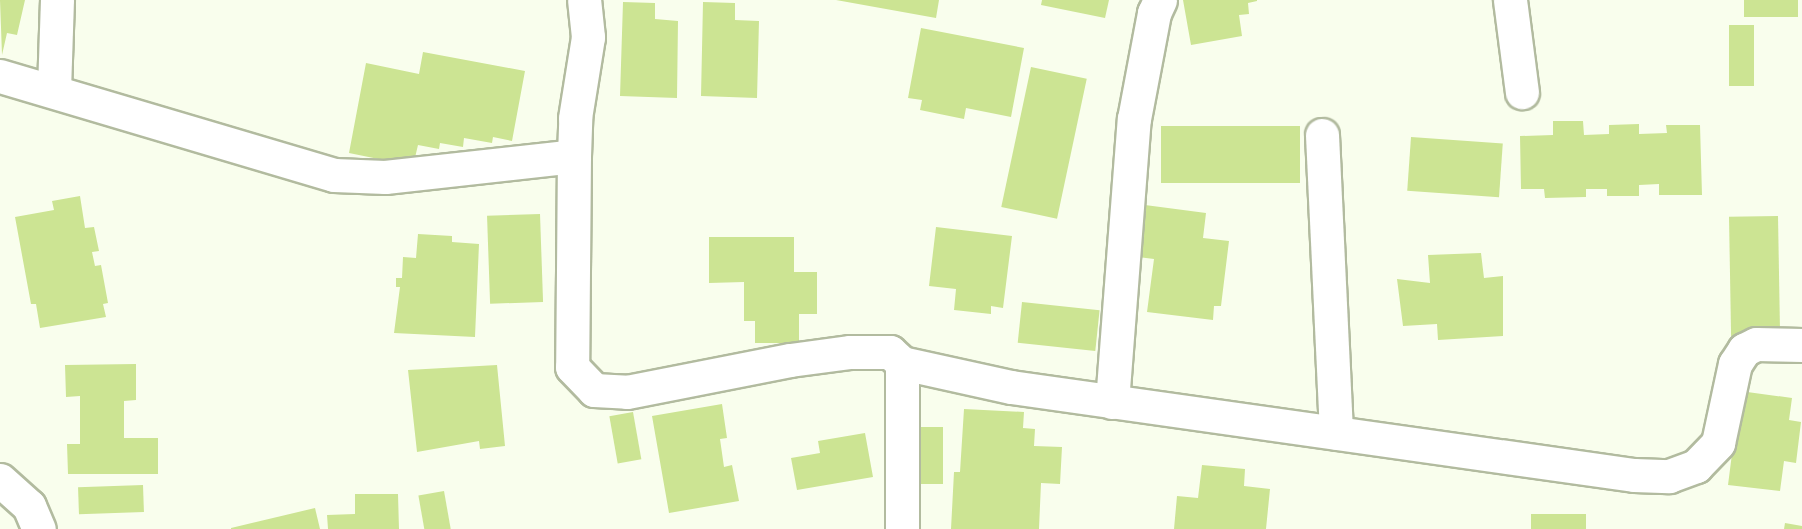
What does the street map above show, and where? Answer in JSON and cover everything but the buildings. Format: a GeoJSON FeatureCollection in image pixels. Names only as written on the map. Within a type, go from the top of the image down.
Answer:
{"type":"FeatureCollection","features":[{"type":"Feature","properties":{"kind":"street"},"geometry":{"type":"LineString","coordinates":[[54,90],[57,0]]}},
{"type":"Feature","properties":{"kind":"street"},"geometry":{"type":"LineString","coordinates":[[584,0],[588,37],[575,118],[572,367],[594,390],[627,392],[790,360],[850,352],[890,352],[902,363],[1011,387],[1634,475],[1670,476],[1696,466],[1718,443],[1735,363],[1744,350],[1756,344],[1802,345]]}},
{"type":"Feature","properties":{"kind":"street"},"geometry":{"type":"LineString","coordinates":[[1112,402],[1134,119],[1154,13],[1160,0]]}},
{"type":"Feature","properties":{"kind":"street"},"geometry":{"type":"LineString","coordinates":[[1510,0],[1522,92]]}},
{"type":"Feature","properties":{"kind":"street"},"geometry":{"type":"LineString","coordinates":[[0,76],[54,90],[334,175],[385,177],[574,156]]}},
{"type":"Feature","properties":{"kind":"street"},"geometry":{"type":"LineString","coordinates":[[1322,135],[1336,433]]}},
{"type":"Feature","properties":{"kind":"street"},"geometry":{"type":"LineString","coordinates":[[902,363],[902,529]]}},
{"type":"Feature","properties":{"kind":"street"},"geometry":{"type":"LineString","coordinates":[[0,480],[29,506],[39,529]]}}]}
